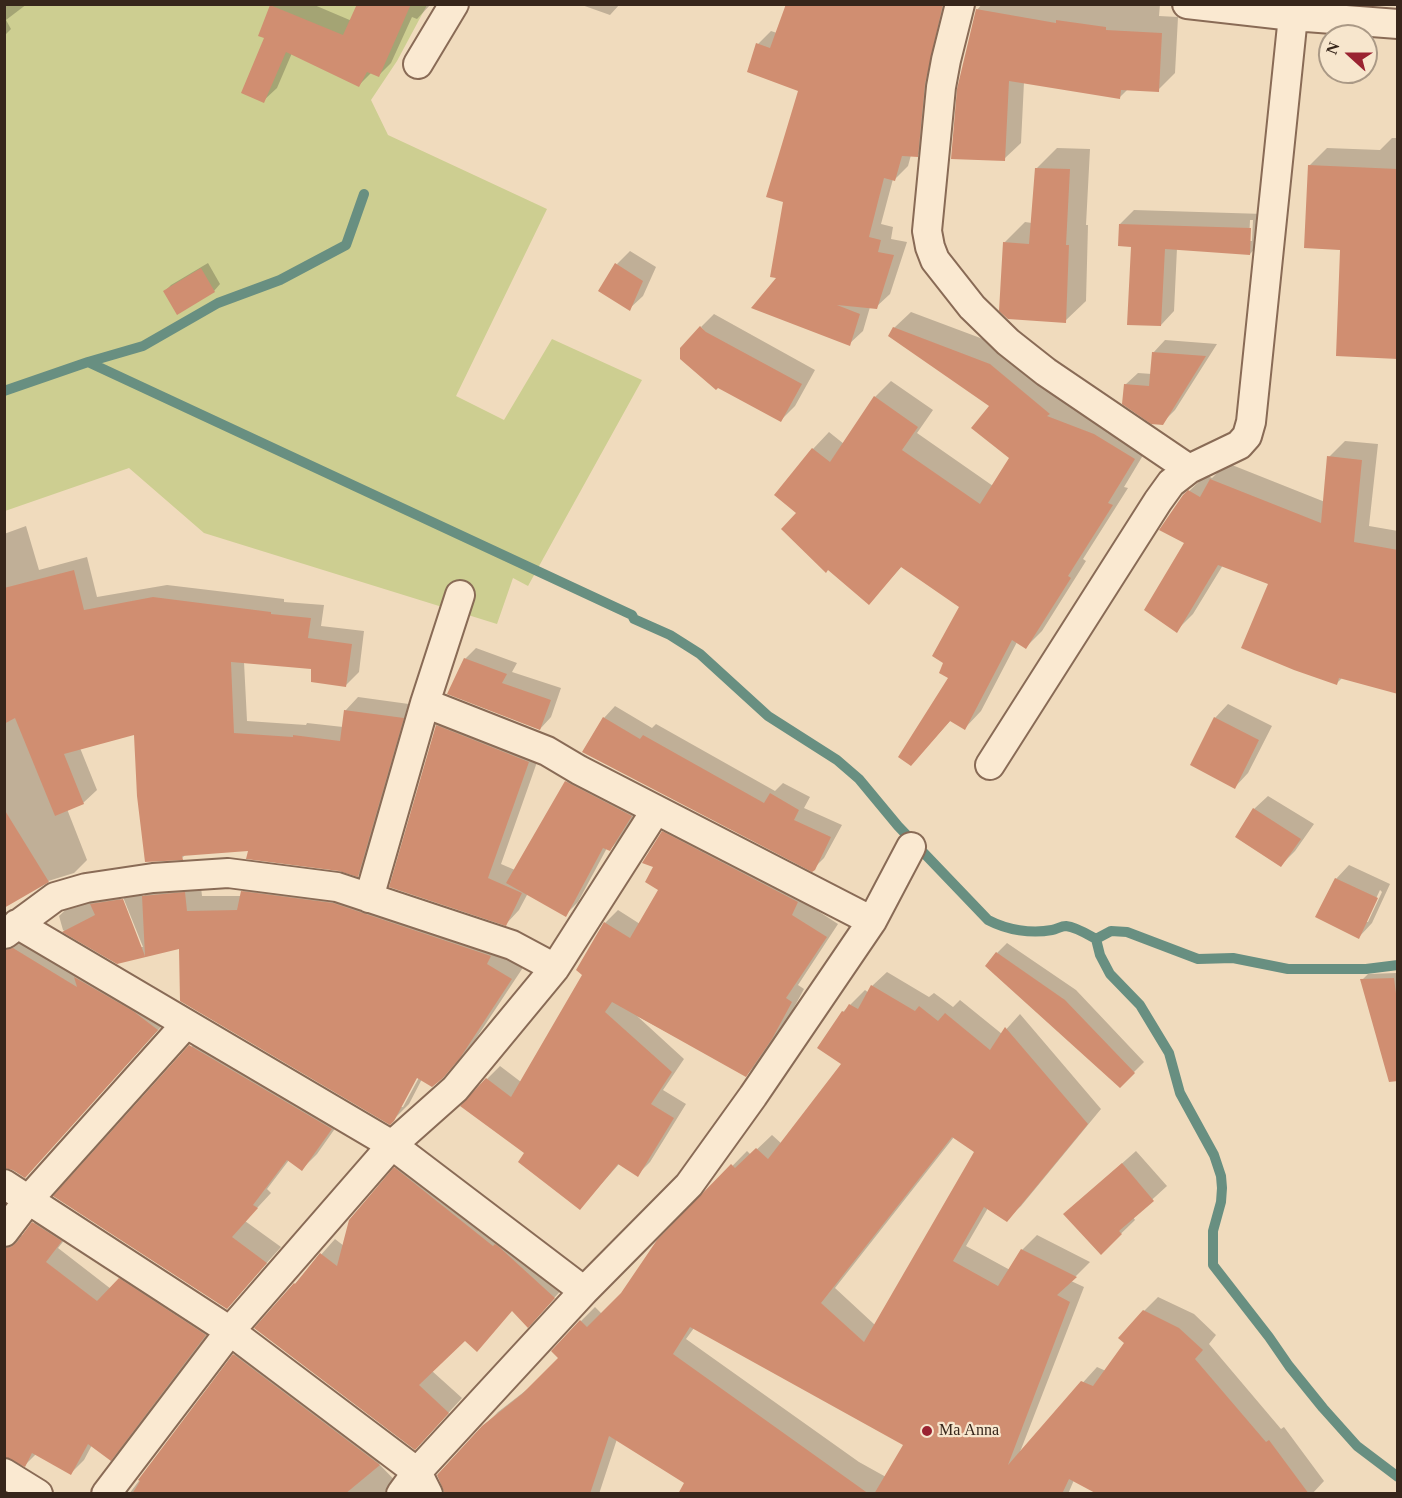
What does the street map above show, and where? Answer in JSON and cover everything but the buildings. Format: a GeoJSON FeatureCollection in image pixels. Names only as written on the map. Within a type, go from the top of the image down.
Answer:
{"type":"FeatureCollection","features":[{"type":"Feature","properties":{"kind":"street"},"geometry":{"type":"LineString","coordinates":[[418,64],[454,4]]}},
{"type":"Feature","properties":{"kind":"street"},"geometry":{"type":"LineString","coordinates":[[960,4],[946,60],[927,231],[935,260],[972,308],[1008,342],[1046,372],[1189,469]]}},
{"type":"Feature","properties":{"kind":"street"},"geometry":{"type":"LineString","coordinates":[[1186,4],[1293,16],[1398,24]]}},
{"type":"Feature","properties":{"kind":"street"},"geometry":{"type":"LineString","coordinates":[[990,765],[1171,483],[1189,469],[1239,445],[1247,436],[1251,422],[1293,16]]}},
{"type":"Feature","properties":{"kind":"street"},"geometry":{"type":"LineString","coordinates":[[369,898],[425,703],[459,595]]}},
{"type":"Feature","properties":{"kind":"street"},"geometry":{"type":"LineString","coordinates":[[425,703],[547,751],[579,770],[872,921]]}},
{"type":"Feature","properties":{"kind":"street"},"geometry":{"type":"LineString","coordinates":[[106,1494],[230,1331],[392,1145],[455,1089],[555,968],[656,810]]}},
{"type":"Feature","properties":{"kind":"street"},"geometry":{"type":"LineString","coordinates":[[4,1184],[230,1331],[415,1486],[584,1291],[689,1185],[753,1096],[872,921],[911,847]]}},
{"type":"Feature","properties":{"kind":"street"},"geometry":{"type":"LineString","coordinates":[[555,968],[513,945],[337,887],[228,873],[153,878],[86,888],[55,897],[11,929],[186,1024],[392,1145],[584,1291]]}},
{"type":"Feature","properties":{"kind":"street"},"geometry":{"type":"LineString","coordinates":[[4,1232],[29,1199],[186,1024]]}},
{"type":"Feature","properties":{"kind":"street"},"geometry":{"type":"LineString","coordinates":[[4,1473],[38,1494]]}},
{"type":"Feature","properties":{"kind":"green space"},"geometry":{"type":"Polygon","coordinates":[[[4,5],[427,5],[397,61],[371,100],[388,135],[547,209],[456,396],[504,420],[552,339],[642,380],[528,586],[513,578],[497,624],[204,533],[129,468],[5,511],[4,5]]]}},
{"type":"Feature","properties":{"kind":"waterway"},"geometry":{"type":"LineString","coordinates":[[88,362],[143,346],[218,303],[280,280],[346,245],[364,194]]}},
{"type":"Feature","properties":{"kind":"waterway"},"geometry":{"type":"LineString","coordinates":[[4,391],[88,362],[632,615],[634,619],[670,635],[700,654],[768,716],[837,760],[859,779],[898,826],[988,920],[1003,926],[1028,931],[1070,927],[1096,939],[1100,955],[1110,974],[1140,1005],[1169,1053],[1180,1093],[1214,1155],[1221,1176],[1222,1188],[1221,1202],[1213,1231],[1213,1265],[1323,1408],[1357,1446],[1398,1477]]}},
{"type":"Feature","properties":{"kind":"waterway"},"geometry":{"type":"LineString","coordinates":[[1096,939],[1111,931],[1127,932],[1198,959],[1233,958],[1288,969],[1366,969],[1398,965]]}},
{"type":"Feature","properties":{"kind":"place","name":"Ma Anna"},"geometry":{"type":"Point","coordinates":[927,1431]}}]}
